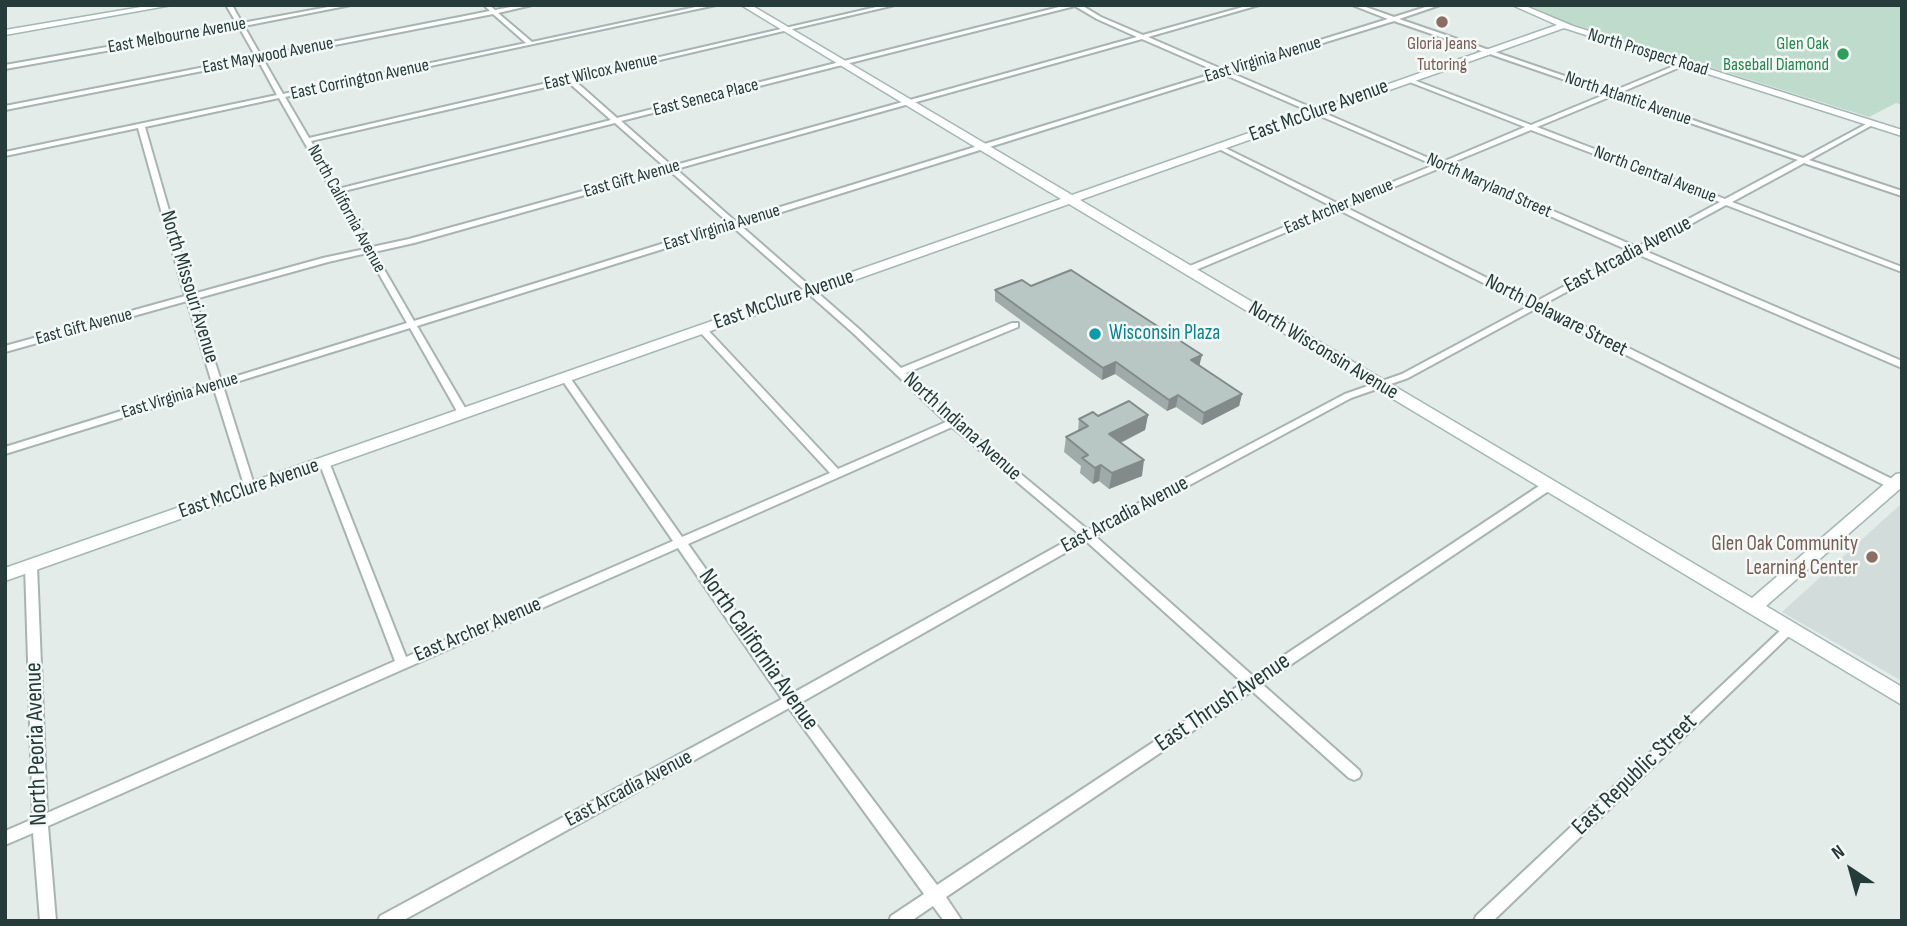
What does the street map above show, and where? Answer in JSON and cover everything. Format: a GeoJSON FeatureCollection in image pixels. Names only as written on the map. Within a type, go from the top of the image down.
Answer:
{"type":"FeatureCollection","features":[{"type":"Feature","properties":{"kind":"street"},"geometry":{"type":"LineString","coordinates":[[5,33],[167,5]]}},
{"type":"Feature","properties":{"kind":"street","name":"North California Avenue"},"geometry":{"type":"LineString","coordinates":[[229,5],[463,413]]}},
{"type":"Feature","properties":{"kind":"street","name":"East Melbourne Avenue"},"geometry":{"type":"LineString","coordinates":[[5,67],[349,5]]}},
{"type":"Feature","properties":{"kind":"street"},"geometry":{"type":"LineString","coordinates":[[486,5],[531,44]]}},
{"type":"Feature","properties":{"kind":"street","name":"East Maywood Avenue"},"geometry":{"type":"LineString","coordinates":[[5,108],[530,5]]}},
{"type":"Feature","properties":{"kind":"street","name":"East Corrington Avenue"},"geometry":{"type":"LineString","coordinates":[[5,154],[714,5]]}},
{"type":"Feature","properties":{"kind":"street","name":"North Wisconsin Avenue"},"geometry":{"type":"LineString","coordinates":[[745,5],[1902,697]]}},
{"type":"Feature","properties":{"kind":"street","name":"East Wilcox Avenue"},"geometry":{"type":"LineString","coordinates":[[308,140],[893,5]]}},
{"type":"Feature","properties":{"kind":"street","name":"North Maryland Street"},"geometry":{"type":"LineString","coordinates":[[1076,5],[1902,366]]}},
{"type":"Feature","properties":{"kind":"street","name":"East Seneca Place"},"geometry":{"type":"LineString","coordinates":[[337,191],[1076,5]]}},
{"type":"Feature","properties":{"kind":"street","name":"East Gift Avenue"},"geometry":{"type":"LineString","coordinates":[[5,349],[1257,5]]}},
{"type":"Feature","properties":{"kind":"street","name":"North Atlantic Avenue"},"geometry":{"type":"LineString","coordinates":[[1354,5],[1902,194]]}},
{"type":"Feature","properties":{"kind":"street","name":"East Virginia Avenue"},"geometry":{"type":"LineString","coordinates":[[5,450],[1438,5]]}},
{"type":"Feature","properties":{"kind":"street","name":"North Prospect Road"},"geometry":{"type":"LineString","coordinates":[[1516,5],[1563,26],[1902,133]]}},
{"type":"Feature","properties":{"kind":"street","name":"East McClure Avenue"},"geometry":{"type":"LineString","coordinates":[[5,575],[1563,26]]}},
{"type":"Feature","properties":{"kind":"street","name":"East Archer Avenue"},"geometry":{"type":"LineString","coordinates":[[1188,270],[1683,64]]}},
{"type":"Feature","properties":{"kind":"street","name":"North Indiana Avenue"},"geometry":{"type":"LineString","coordinates":[[570,80],[900,372],[953,423],[1087,535],[1354,774]]}},
{"type":"Feature","properties":{"kind":"street","name":"North Central Avenue"},"geometry":{"type":"LineString","coordinates":[[1409,80],[1902,270]]}},
{"type":"Feature","properties":{"kind":"street","name":"East Arcadia Avenue"},"geometry":{"type":"LineString","coordinates":[[386,921],[792,701],[1087,535],[1348,396],[1405,376],[1872,123]]}},
{"type":"Feature","properties":{"kind":"street","name":"North Missouri Avenue"},"geometry":{"type":"LineString","coordinates":[[141,125],[190,298],[250,488]]}},
{"type":"Feature","properties":{"kind":"street","name":"North Delaware Street"},"geometry":{"type":"LineString","coordinates":[[1219,147],[1535,305],[1898,481]]}},
{"type":"Feature","properties":{"kind":"street"},"geometry":{"type":"LineString","coordinates":[[900,372],[1014,325]]}},
{"type":"Feature","properties":{"kind":"street"},"geometry":{"type":"LineString","coordinates":[[702,330],[838,474]]}},
{"type":"Feature","properties":{"kind":"street","name":"North California Avenue"},"geometry":{"type":"LineString","coordinates":[[565,377],[792,701],[954,921]]}},
{"type":"Feature","properties":{"kind":"street","name":"East Archer Avenue"},"geometry":{"type":"LineString","coordinates":[[5,838],[953,423]]}},
{"type":"Feature","properties":{"kind":"street"},"geometry":{"type":"LineString","coordinates":[[324,462],[401,663]]}},
{"type":"Feature","properties":{"kind":"street"},"geometry":{"type":"LineString","coordinates":[[1752,608],[1898,481]]}},
{"type":"Feature","properties":{"kind":"street","name":"East Thrush Avenue"},"geometry":{"type":"LineString","coordinates":[[897,921],[1549,485]]}},
{"type":"Feature","properties":{"kind":"street","name":"North Peoria Avenue"},"geometry":{"type":"LineString","coordinates":[[31,566],[40,823],[48,921]]}},
{"type":"Feature","properties":{"kind":"street","name":"East Republic Street"},"geometry":{"type":"LineString","coordinates":[[1482,921],[1788,630]]}},
{"type":"Feature","properties":{"kind":"shaded area","name":"Glen Oak Community Learning Center"},"geometry":{"type":"Polygon","coordinates":[[[1902,503],[1902,681],[1782,612],[1902,503]]]}},
{"type":"Feature","properties":{"kind":"green space"},"geometry":{"type":"Polygon","coordinates":[[[1528,5],[1902,5],[1902,105],[1896,103],[1869,117],[1569,23],[1528,5]]]}},
{"type":"Feature","properties":{"kind":"building","name":"Wisconsin Plaza"},"geometry":{"type":"Polygon","coordinates":[[[1071,270],[1202,355],[1191,360],[1242,394],[1204,413],[1178,395],[1169,400],[1116,362],[1103,368],[995,290],[1022,280],[1031,286],[1071,270]]]}},
{"type":"Feature","properties":{"kind":"building"},"geometry":{"type":"Polygon","coordinates":[[[1129,401],[1148,415],[1109,434],[1144,460],[1112,473],[1101,465],[1095,468],[1082,458],[1088,455],[1066,437],[1088,426],[1079,419],[1093,412],[1098,416],[1129,401]]]}},
{"type":"Feature","properties":{"kind":"place","name":"Gloria Jeans Tutoring"},"geometry":{"type":"Point","coordinates":[1442,22]}},
{"type":"Feature","properties":{"kind":"place","name":"Glen Oak Baseball Diamond"},"geometry":{"type":"Point","coordinates":[1843,54]}},
{"type":"Feature","properties":{"kind":"place","name":"Wisconsin Plaza"},"geometry":{"type":"Point","coordinates":[1095,334]}},
{"type":"Feature","properties":{"kind":"place","name":"Glen Oak Community Learning Center"},"geometry":{"type":"Point","coordinates":[1872,557]}}]}
